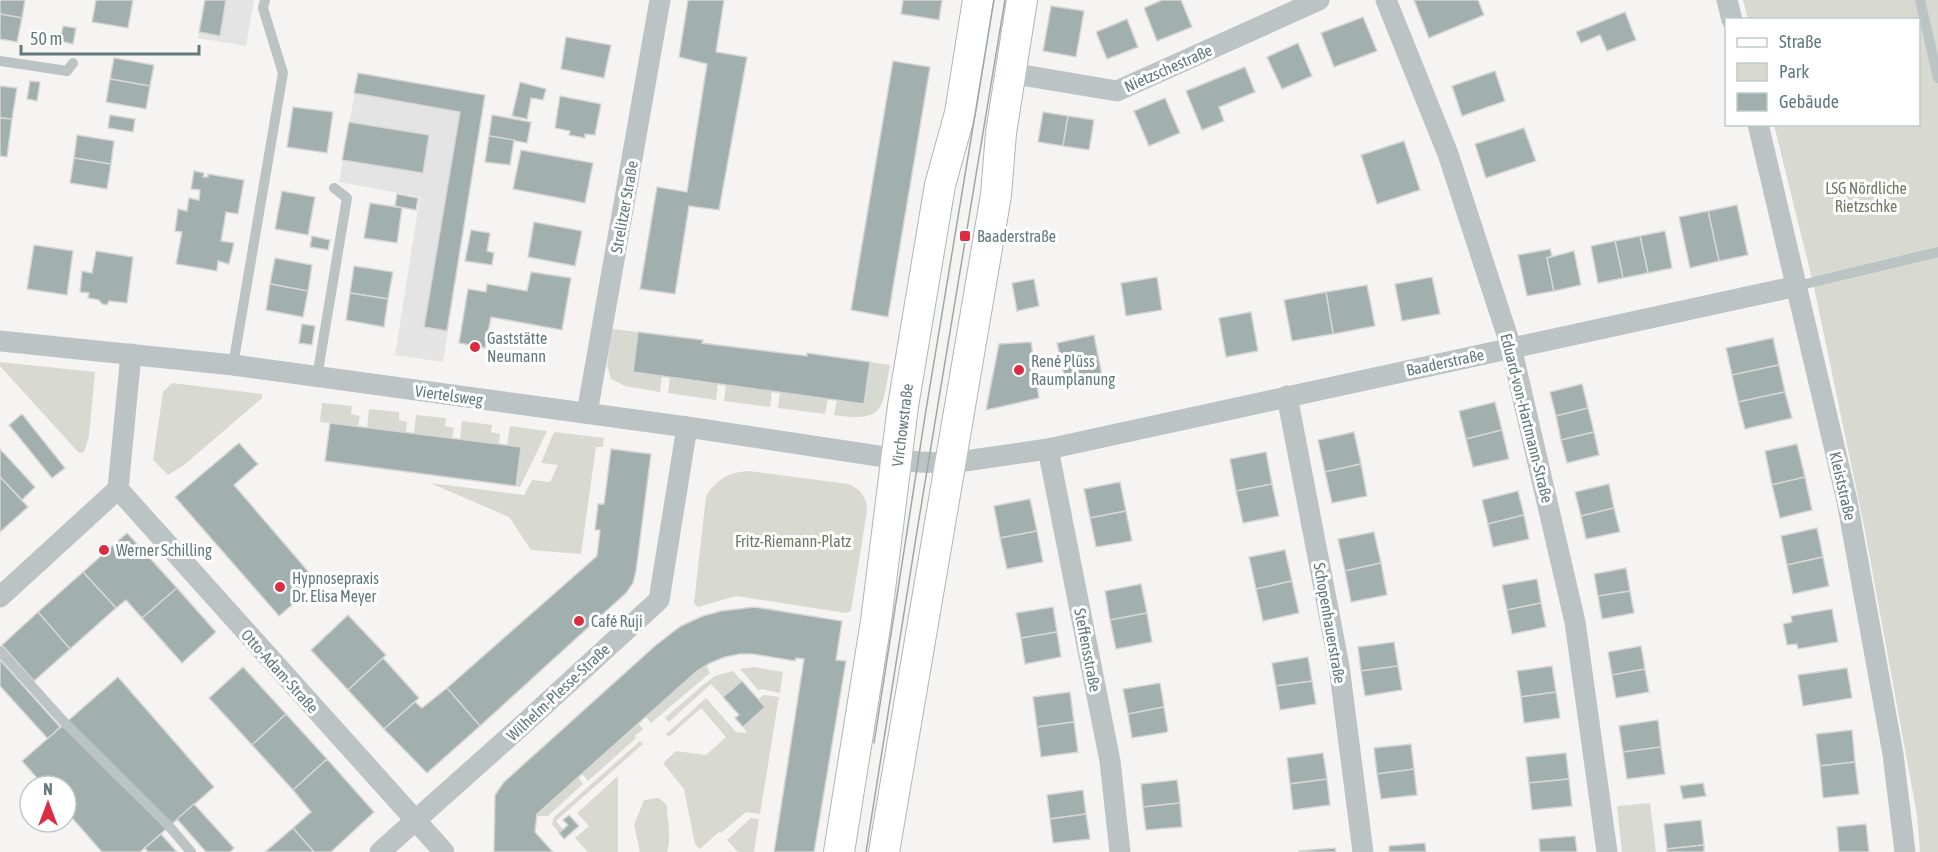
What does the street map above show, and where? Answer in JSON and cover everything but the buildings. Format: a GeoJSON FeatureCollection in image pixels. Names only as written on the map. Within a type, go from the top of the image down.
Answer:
{"type":"FeatureCollection","features":[{"type":"Feature","properties":{"kind":"main road","name":"Virchowstraße"},"geometry":{"type":"LineString","coordinates":[[839,852],[876,621],[903,406],[940,185],[960,113],[978,0]]}},
{"type":"Feature","properties":{"kind":"main road"},"geometry":{"type":"LineString","coordinates":[[884,852],[996,195],[1001,133],[1022,0]]}},
{"type":"Feature","properties":{"kind":"street","name":"Strelitzer Straße"},"geometry":{"type":"LineString","coordinates":[[587,413],[660,0]]}},
{"type":"Feature","properties":{"kind":"street","name":"Nietzschestraße"},"geometry":{"type":"LineString","coordinates":[[1010,73],[1117,91],[1319,0]]}},
{"type":"Feature","properties":{"kind":"street","name":"Eduard-von-Hartmann-Straße"},"geometry":{"type":"LineString","coordinates":[[1386,0],[1448,154],[1511,348],[1575,622],[1607,852]]}},
{"type":"Feature","properties":{"kind":"street"},"geometry":{"type":"LineString","coordinates":[[1727,0],[1732,18]]}},
{"type":"Feature","properties":{"kind":"street","name":"Kleiststraße"},"geometry":{"type":"LineString","coordinates":[[1758,126],[1850,513],[1893,754],[1905,852]]}},
{"type":"Feature","properties":{"kind":"street","name":"Baaderstraße"},"geometry":{"type":"LineString","coordinates":[[897,459],[951,463],[1048,449],[1797,286]]}},
{"type":"Feature","properties":{"kind":"street","name":"Viertelsweg"},"geometry":{"type":"LineString","coordinates":[[0,341],[232,365],[687,427],[897,459]]}},
{"type":"Feature","properties":{"kind":"street"},"geometry":{"type":"LineString","coordinates":[[0,597],[118,489],[131,354]]}},
{"type":"Feature","properties":{"kind":"street","name":"Schopenhauerstraße"},"geometry":{"type":"LineString","coordinates":[[1287,396],[1339,666],[1363,852]]}},
{"type":"Feature","properties":{"kind":"street","name":"Wilhelm-Plesse-Straße"},"geometry":{"type":"LineString","coordinates":[[381,852],[658,600],[687,427]]}},
{"type":"Feature","properties":{"kind":"street","name":"Steffensstraße"},"geometry":{"type":"LineString","coordinates":[[1048,449],[1110,761],[1120,852]]}},
{"type":"Feature","properties":{"kind":"street","name":"Otto-Adam-Straße"},"geometry":{"type":"LineString","coordinates":[[118,489],[444,852]]}},
{"type":"Feature","properties":{"kind":"lane"},"geometry":{"type":"LineString","coordinates":[[232,365],[283,73],[264,8],[265,0]]}},
{"type":"Feature","properties":{"kind":"lane"},"geometry":{"type":"LineString","coordinates":[[1920,0],[1938,78]]}},
{"type":"Feature","properties":{"kind":"lane"},"geometry":{"type":"LineString","coordinates":[[0,61],[67,71],[73,63]]}},
{"type":"Feature","properties":{"kind":"lane"},"geometry":{"type":"LineString","coordinates":[[317,377],[346,198],[334,188]]}},
{"type":"Feature","properties":{"kind":"lane"},"geometry":{"type":"LineString","coordinates":[[1797,286],[1938,252]]}},
{"type":"Feature","properties":{"kind":"lane"},"geometry":{"type":"LineString","coordinates":[[0,651],[65,723],[169,826],[191,852]]}},
{"type":"Feature","properties":{"kind":"shaded area"},"geometry":{"type":"Polygon","coordinates":[[[204,0],[254,0],[246,46],[198,38],[204,0]]]}},
{"type":"Feature","properties":{"kind":"shaded area"},"geometry":{"type":"Polygon","coordinates":[[[358,73],[485,95],[443,362],[395,355],[420,197],[339,182],[358,73]]]}},
{"type":"Feature","properties":{"kind":"green space","name":"LSG Nördliche Rietzschke"},"geometry":{"type":"Polygon","coordinates":[[[1743,0],[1938,0],[1938,852],[1920,852],[1917,815],[1864,526],[1814,287],[1774,126],[1920,126],[1920,18],[1748,18],[1743,0]]]}},
{"type":"Feature","properties":{"kind":"green space"},"geometry":{"type":"Polygon","coordinates":[[[612,329],[638,332],[633,372],[662,376],[660,392],[625,386],[611,379],[607,365],[612,329]]]}},
{"type":"Feature","properties":{"kind":"green space"},"geometry":{"type":"Polygon","coordinates":[[[0,362],[95,372],[89,436],[84,452],[79,453],[0,366],[0,362]]]}},
{"type":"Feature","properties":{"kind":"green space"},"geometry":{"type":"Polygon","coordinates":[[[870,362],[890,365],[879,409],[864,417],[834,415],[837,400],[864,404],[870,362]]]}},
{"type":"Feature","properties":{"kind":"green space"},"geometry":{"type":"Polygon","coordinates":[[[670,377],[718,384],[716,400],[668,393],[670,377]]]}},
{"type":"Feature","properties":{"kind":"green space"},"geometry":{"type":"Polygon","coordinates":[[[172,383],[262,394],[262,398],[184,465],[168,475],[153,460],[163,392],[172,383]]]}},
{"type":"Feature","properties":{"kind":"green space"},"geometry":{"type":"Polygon","coordinates":[[[726,385],[772,391],[770,407],[724,401],[726,385]]]}},
{"type":"Feature","properties":{"kind":"green space"},"geometry":{"type":"Polygon","coordinates":[[[780,392],[828,398],[825,414],[778,408],[780,392]]]}},
{"type":"Feature","properties":{"kind":"green space"},"geometry":{"type":"Polygon","coordinates":[[[322,403],[352,406],[351,414],[360,416],[358,426],[320,422],[322,403]]]}},
{"type":"Feature","properties":{"kind":"green space"},"geometry":{"type":"Polygon","coordinates":[[[369,409],[399,412],[399,420],[407,422],[406,433],[367,428],[369,409]]]}},
{"type":"Feature","properties":{"kind":"green space"},"geometry":{"type":"Polygon","coordinates":[[[416,415],[446,418],[445,426],[454,428],[452,438],[414,434],[416,415]]]}},
{"type":"Feature","properties":{"kind":"green space"},"geometry":{"type":"Polygon","coordinates":[[[462,421],[492,425],[491,432],[500,434],[499,444],[460,440],[462,421]]]}},
{"type":"Feature","properties":{"kind":"green space"},"geometry":{"type":"Polygon","coordinates":[[[510,426],[547,431],[520,487],[516,486],[521,448],[507,445],[510,426]]]}},
{"type":"Feature","properties":{"kind":"green space"},"geometry":{"type":"Polygon","coordinates":[[[554,432],[604,438],[603,447],[596,447],[581,554],[531,550],[509,517],[430,483],[524,495],[532,480],[550,482],[558,465],[541,463],[554,432]]]}},
{"type":"Feature","properties":{"kind":"green space","name":"Fritz-Riemann-Platz"},"geometry":{"type":"Polygon","coordinates":[[[749,471],[848,484],[862,494],[867,511],[851,611],[846,613],[736,596],[698,607],[694,603],[706,496],[724,478],[735,473],[749,471]]]}},
{"type":"Feature","properties":{"kind":"green space"},"geometry":{"type":"Polygon","coordinates":[[[706,665],[710,673],[651,723],[646,717],[706,665]]]}},
{"type":"Feature","properties":{"kind":"green space"},"geometry":{"type":"Polygon","coordinates":[[[754,667],[783,672],[780,693],[761,689],[759,691],[740,669],[754,667]]]}},
{"type":"Feature","properties":{"kind":"green space"},"geometry":{"type":"Polygon","coordinates":[[[733,671],[742,681],[723,697],[711,684],[669,722],[665,718],[715,676],[733,671]]]}},
{"type":"Feature","properties":{"kind":"green space"},"geometry":{"type":"Polygon","coordinates":[[[763,695],[779,697],[760,814],[746,812],[700,849],[695,844],[684,789],[663,763],[676,751],[706,755],[726,737],[701,708],[669,737],[666,734],[706,698],[736,732],[747,733],[743,727],[765,707],[759,699],[763,695]]]}},
{"type":"Feature","properties":{"kind":"green space"},"geometry":{"type":"Polygon","coordinates":[[[639,724],[643,729],[635,736],[636,738],[588,781],[582,774],[639,724]]]}},
{"type":"Feature","properties":{"kind":"green space"},"geometry":{"type":"Polygon","coordinates":[[[640,741],[643,744],[556,821],[563,829],[559,833],[552,824],[554,817],[640,741]]]}},
{"type":"Feature","properties":{"kind":"green space"},"geometry":{"type":"Polygon","coordinates":[[[618,776],[618,852],[588,852],[575,838],[589,826],[577,813],[618,776]]]}},
{"type":"Feature","properties":{"kind":"green space"},"geometry":{"type":"Polygon","coordinates":[[[578,777],[583,784],[548,816],[536,816],[578,777]]]}},
{"type":"Feature","properties":{"kind":"green space"},"geometry":{"type":"Polygon","coordinates":[[[659,798],[667,805],[669,835],[667,852],[640,852],[634,825],[644,800],[659,798]]]}},
{"type":"Feature","properties":{"kind":"green space"},"geometry":{"type":"Polygon","coordinates":[[[1650,803],[1656,852],[1622,852],[1617,806],[1650,803]]]}},
{"type":"Feature","properties":{"kind":"green space"},"geometry":{"type":"Polygon","coordinates":[[[751,818],[759,819],[754,852],[738,852],[727,840],[751,818]]]}},
{"type":"Feature","properties":{"kind":"tram line"},"geometry":{"type":"LineString","coordinates":[[874,743],[994,0]]}},
{"type":"Feature","properties":{"kind":"tram line"},"geometry":{"type":"LineString","coordinates":[[866,852],[1005,0]]}},
{"type":"Feature","properties":{"kind":"place","name":"Baaderstraße"},"geometry":{"type":"Point","coordinates":[965,236]}},
{"type":"Feature","properties":{"kind":"place","name":"Gaststätte Neumann"},"geometry":{"type":"Point","coordinates":[475,347]}},
{"type":"Feature","properties":{"kind":"place","name":"René Plüss Raumplanung"},"geometry":{"type":"Point","coordinates":[1019,370]}},
{"type":"Feature","properties":{"kind":"place","name":"Werner Schilling"},"geometry":{"type":"Point","coordinates":[104,550]}},
{"type":"Feature","properties":{"kind":"place","name":"Hypnosepraxis Dr. Elisa Meyer"},"geometry":{"type":"Point","coordinates":[280,587]}},
{"type":"Feature","properties":{"kind":"place","name":"Café Ruji"},"geometry":{"type":"Point","coordinates":[579,621]}}]}
